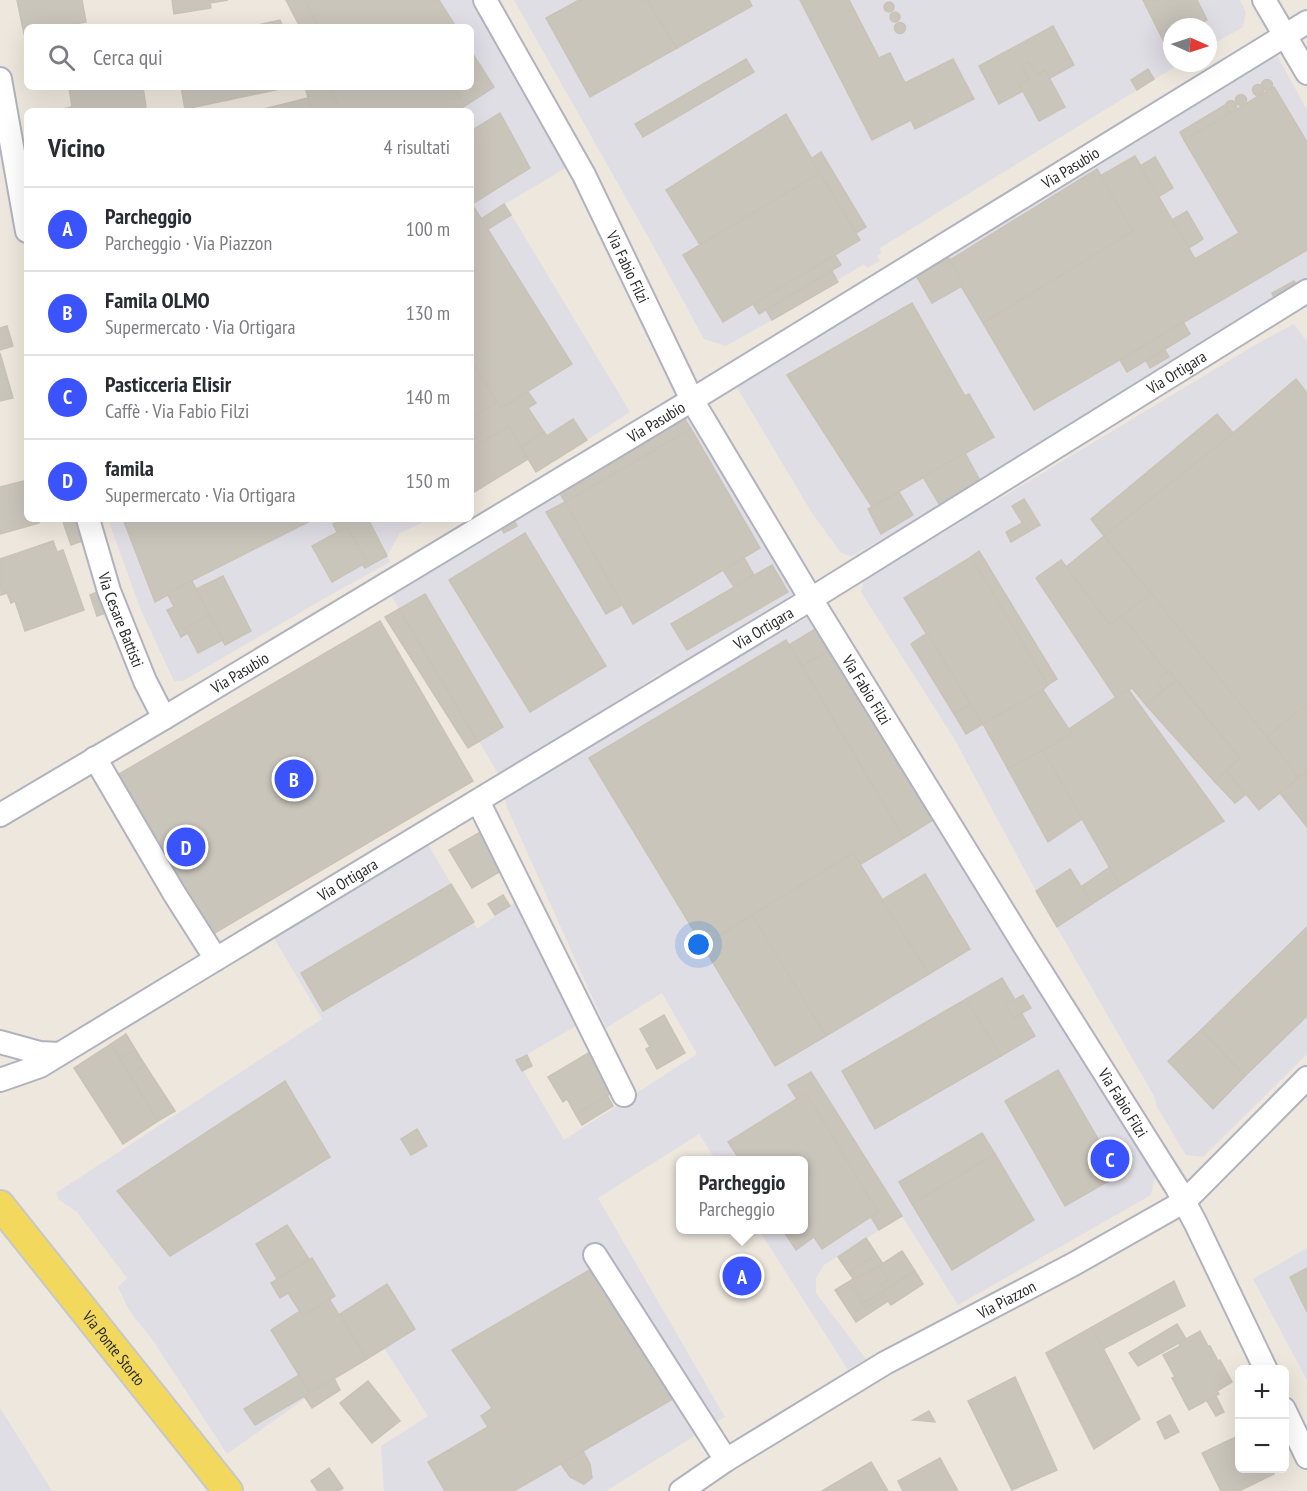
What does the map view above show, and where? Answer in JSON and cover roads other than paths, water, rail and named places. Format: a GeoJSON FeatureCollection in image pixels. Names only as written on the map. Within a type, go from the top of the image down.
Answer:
{"type":"FeatureCollection","features":[{"type":"Feature","properties":{"kind":"main road","name":"Via Ponte Storto"},"geometry":{"type":"LineString","coordinates":[[0,1205],[228,1491]]}},
{"type":"Feature","properties":{"kind":"street","name":"Via Fabio Filzi"},"geometry":{"type":"LineString","coordinates":[[485,0],[585,175],[692,400],[1024,945],[1185,1201],[1264,1365]]}},
{"type":"Feature","properties":{"kind":"street"},"geometry":{"type":"LineString","coordinates":[[1264,0],[1307,73]]}},
{"type":"Feature","properties":{"kind":"street","name":"Via Pasubio"},"geometry":{"type":"LineString","coordinates":[[0,815],[692,400],[1307,21]]}},
{"type":"Feature","properties":{"kind":"street"},"geometry":{"type":"LineString","coordinates":[[0,80],[24,214]]}},
{"type":"Feature","properties":{"kind":"street","name":"Via Ortigara"},"geometry":{"type":"LineString","coordinates":[[0,1080],[40,1066],[812,599],[1307,291]]}},
{"type":"Feature","properties":{"kind":"street","name":"Via Cesare Battisti"},"geometry":{"type":"LineString","coordinates":[[89,522],[109,591],[145,681],[164,718]]}},
{"type":"Feature","properties":{"kind":"street"},"geometry":{"type":"LineString","coordinates":[[95,758],[174,893],[216,959]]}},
{"type":"Feature","properties":{"kind":"street"},"geometry":{"type":"LineString","coordinates":[[478,801],[624,1095]]}},
{"type":"Feature","properties":{"kind":"street"},"geometry":{"type":"LineString","coordinates":[[0,1042],[40,1053],[59,1054]]}},
{"type":"Feature","properties":{"kind":"street","name":"Via Piazzon"},"geometry":{"type":"LineString","coordinates":[[681,1491],[726,1460],[885,1363],[1072,1265],[1185,1201],[1307,1078]]}},
{"type":"Feature","properties":{"kind":"street"},"geometry":{"type":"LineString","coordinates":[[595,1255],[726,1460]]}},
{"type":"Feature","properties":{"kind":"street"},"geometry":{"type":"LineString","coordinates":[[1289,1419],[1307,1457]]}},
{"type":"Feature","properties":{"kind":"place","name":"Famila OLMO"},"geometry":{"type":"Point","coordinates":[294,779]}},
{"type":"Feature","properties":{"kind":"place","name":"famila"},"geometry":{"type":"Point","coordinates":[186,847]}},
{"type":"Feature","properties":{"kind":"place","name":"Pasticceria Elisir"},"geometry":{"type":"Point","coordinates":[1110,1159]}},
{"type":"Feature","properties":{"kind":"place","name":"Parcheggio"},"geometry":{"type":"Point","coordinates":[742,1276]}}]}
